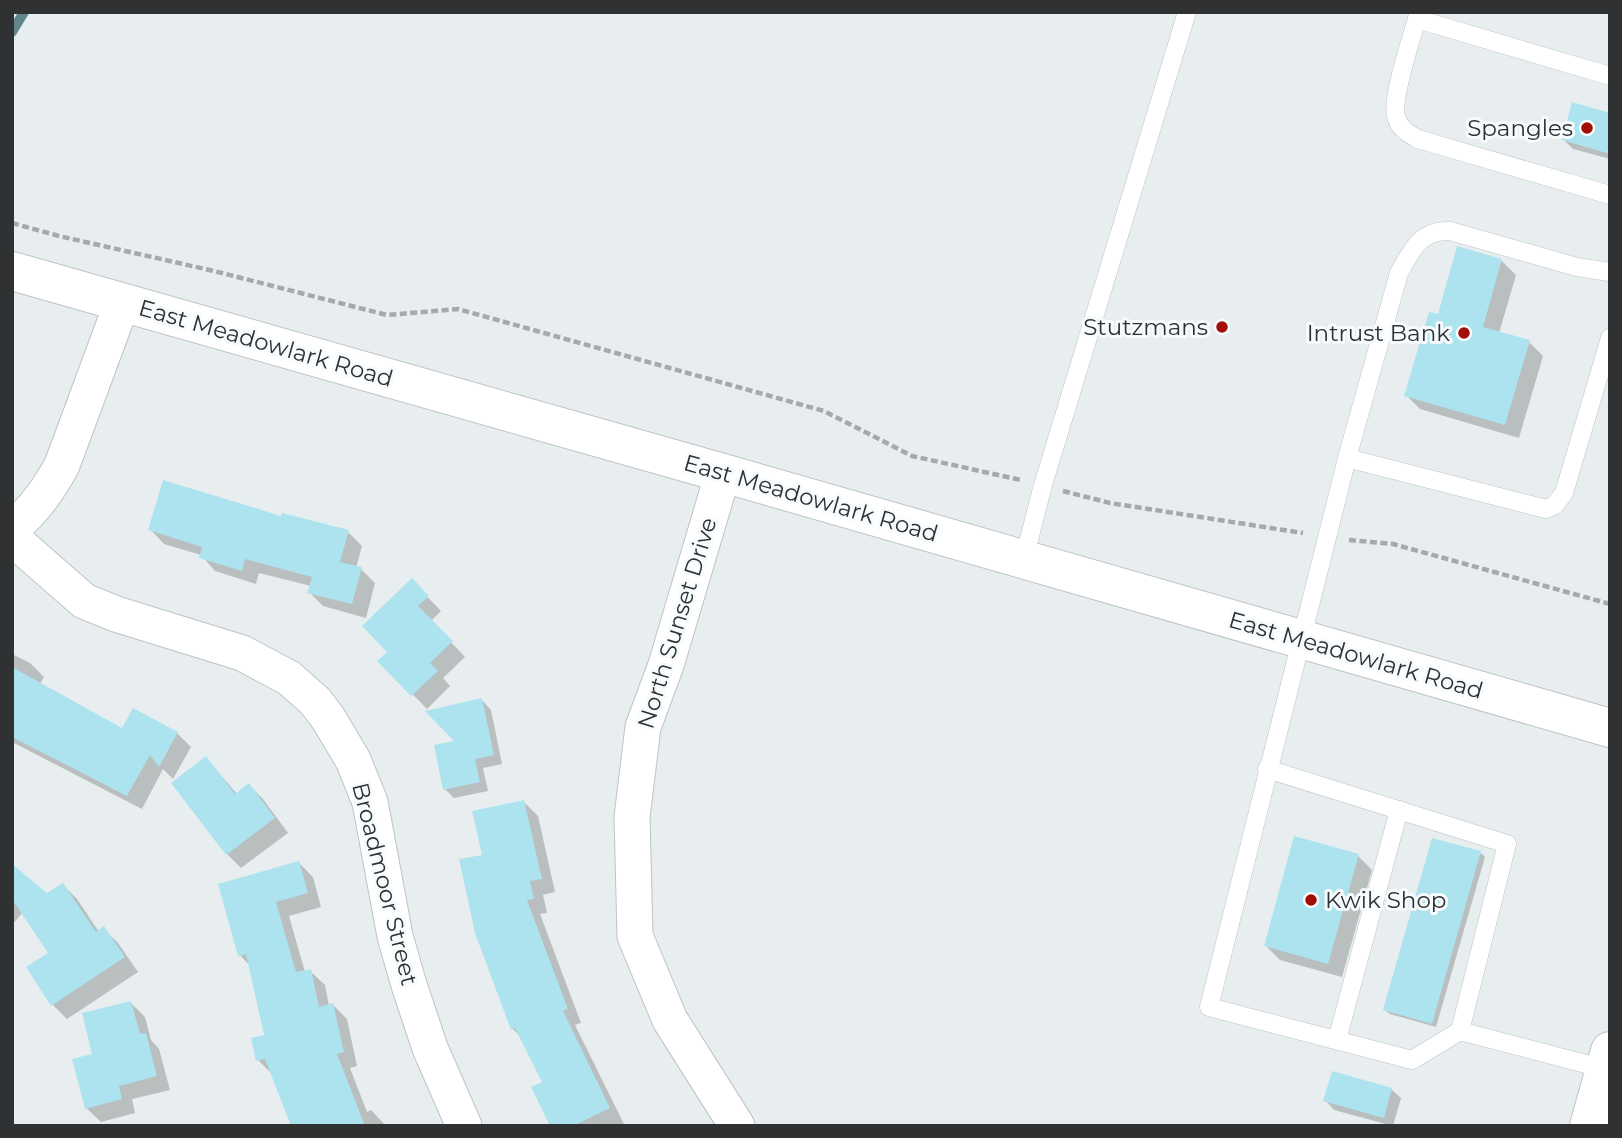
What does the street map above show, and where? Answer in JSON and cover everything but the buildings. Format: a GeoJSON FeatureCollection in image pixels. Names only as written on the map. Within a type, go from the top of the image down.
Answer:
{"type":"FeatureCollection","features":[{"type":"Feature","properties":{"kind":"main road","name":"East Meadowlark Road"},"geometry":{"type":"LineString","coordinates":[[12,271],[1610,728]]}},
{"type":"Feature","properties":{"kind":"main road"},"geometry":{"type":"LineString","coordinates":[[1589,1126],[1607,1060]]}},
{"type":"Feature","properties":{"kind":"street"},"geometry":{"type":"LineString","coordinates":[[12,528],[27,517],[50,488],[62,465],[122,303]]}},
{"type":"Feature","properties":{"kind":"street","name":"North Sunset Drive"},"geometry":{"type":"LineString","coordinates":[[723,473],[666,665],[643,727],[632,817],[635,936],[670,1020],[737,1126]]}},
{"type":"Feature","properties":{"kind":"street","name":"Broadmoor Street"},"geometry":{"type":"LineString","coordinates":[[12,538],[84,601],[242,653],[289,678],[328,718],[353,760],[370,802],[395,936],[409,985],[430,1048],[464,1126]]}},
{"type":"Feature","properties":{"kind":"lane"},"geometry":{"type":"LineString","coordinates":[[1024,559],[1043,485],[1187,12]]}},
{"type":"Feature","properties":{"kind":"lane"},"geometry":{"type":"LineString","coordinates":[[1610,76],[1418,16],[1394,108],[1396,119],[1404,131],[1418,139],[1610,195]]}},
{"type":"Feature","properties":{"kind":"lane"},"geometry":{"type":"LineString","coordinates":[[1607,1060],[1460,1031],[1412,1059],[1209,1007],[1347,458],[1391,296],[1410,252],[1423,238],[1436,231],[1450,231],[1577,268],[1610,272]]}},
{"type":"Feature","properties":{"kind":"lane"},"geometry":{"type":"LineString","coordinates":[[1347,458],[1546,509],[1555,505],[1564,493],[1610,338]]}},
{"type":"Feature","properties":{"kind":"lane"},"geometry":{"type":"LineString","coordinates":[[1267,769],[1507,844],[1460,1031]]}},
{"type":"Feature","properties":{"kind":"lane"},"geometry":{"type":"LineString","coordinates":[[1337,1040],[1399,810]]}},
{"type":"Feature","properties":{"kind":"path"},"geometry":{"type":"LineString","coordinates":[[12,223],[387,315],[458,309],[824,411],[912,456],[1110,503],[1327,537],[1393,544],[1610,604]]}},
{"type":"Feature","properties":{"kind":"waterway"},"geometry":{"type":"LineString","coordinates":[[12,32],[24,12]]}},
{"type":"Feature","properties":{"kind":"place","name":"Spangles"},"geometry":{"type":"Point","coordinates":[1587,128]}},
{"type":"Feature","properties":{"kind":"place","name":"Stutzmans"},"geometry":{"type":"Point","coordinates":[1222,327]}},
{"type":"Feature","properties":{"kind":"place","name":"Intrust Bank"},"geometry":{"type":"Point","coordinates":[1464,333]}},
{"type":"Feature","properties":{"kind":"place","name":"Kwik Shop"},"geometry":{"type":"Point","coordinates":[1311,900]}}]}
